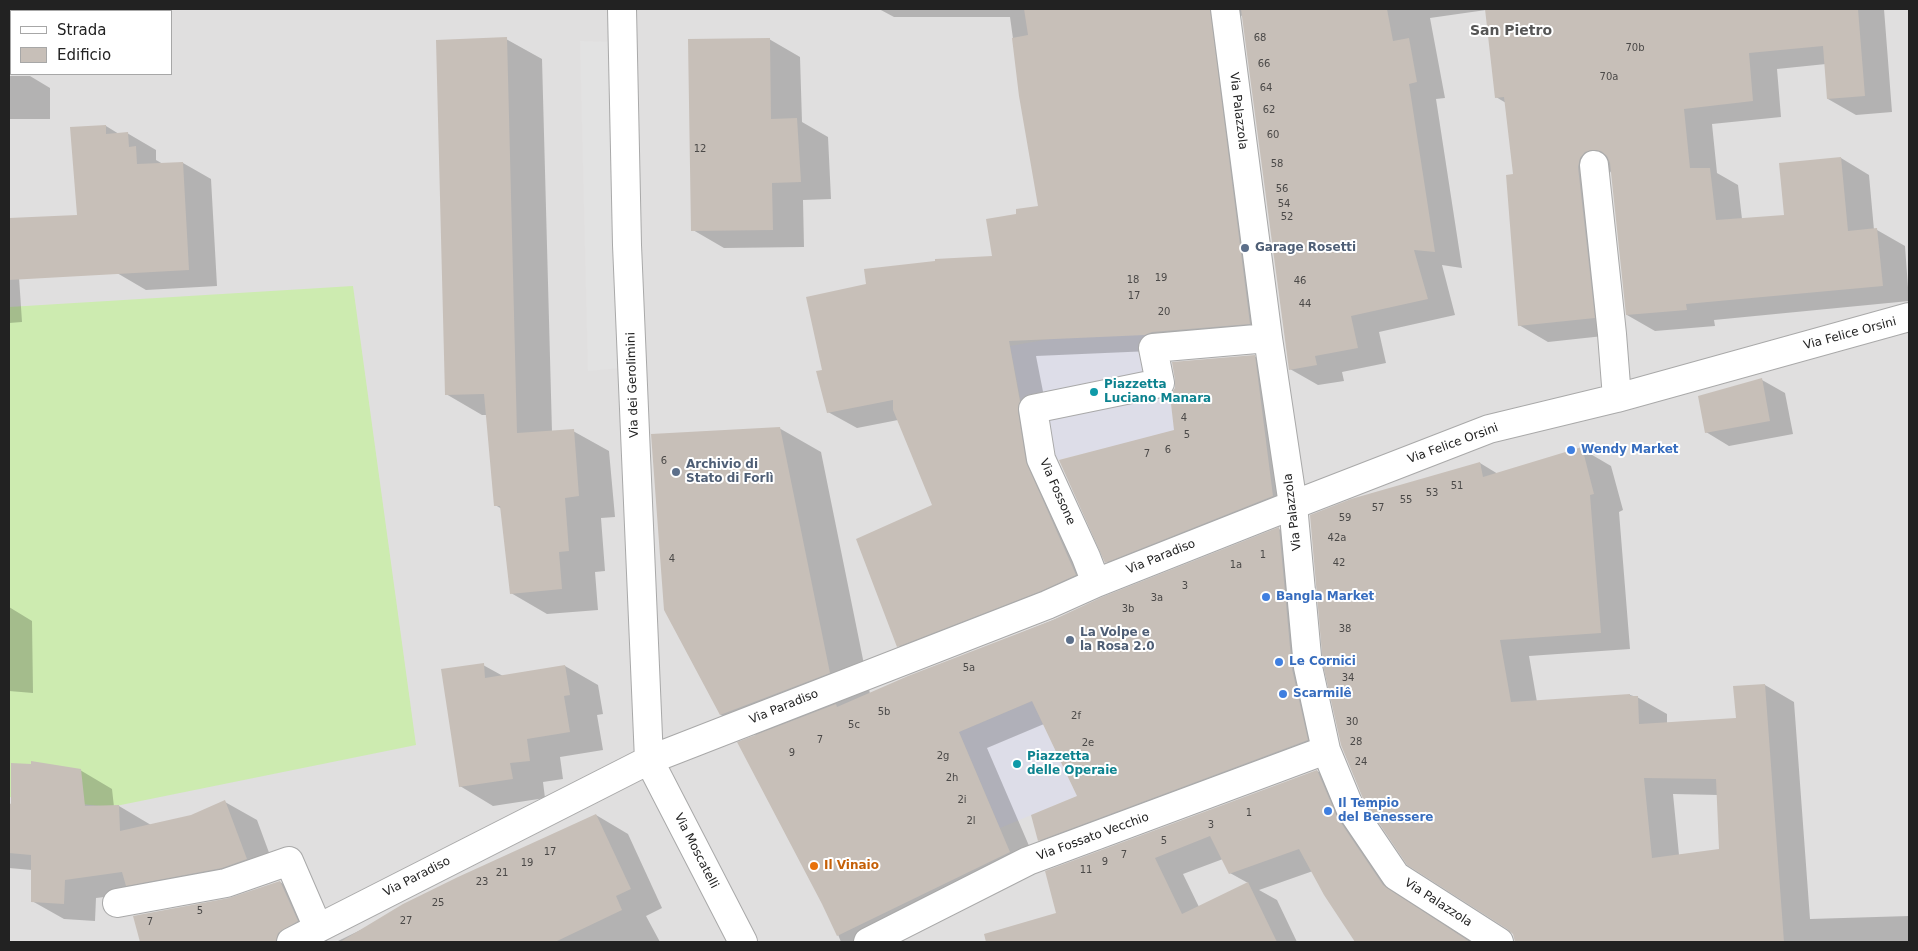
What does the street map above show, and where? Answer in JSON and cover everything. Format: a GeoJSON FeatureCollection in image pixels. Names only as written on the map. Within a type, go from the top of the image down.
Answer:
{"type":"FeatureCollection","features":[{"type":"Feature","properties":{"kind":"street","name":"Via dei Gerolimini"},"geometry":{"type":"LineString","coordinates":[[622,9],[627,245],[648,760]]}},
{"type":"Feature","properties":{"kind":"street","name":"Via Palazzola"},"geometry":{"type":"LineString","coordinates":[[1225,9],[1268,338],[1293,504],[1308,667],[1326,750],[1350,808],[1396,876],[1499,942]]}},
{"type":"Feature","properties":{"kind":"street"},"geometry":{"type":"LineString","coordinates":[[1594,165],[1617,398]]}},
{"type":"Feature","properties":{"kind":"street","name":"Via Felice Orsini"},"geometry":{"type":"LineString","coordinates":[[1293,504],[1489,429],[1617,398],[1909,317]]}},
{"type":"Feature","properties":{"kind":"street","name":"Via Fossone"},"geometry":{"type":"LineString","coordinates":[[1096,583],[1086,556],[1041,459],[1033,409],[1160,383],[1153,348],[1268,338]]}},
{"type":"Feature","properties":{"kind":"street","name":"Via Paradiso"},"geometry":{"type":"LineString","coordinates":[[291,942],[648,760],[1046,604],[1293,504]]}},
{"type":"Feature","properties":{"kind":"street","name":"Via Fossato Vecchio"},"geometry":{"type":"LineString","coordinates":[[868,942],[1028,861],[1326,750]]}},
{"type":"Feature","properties":{"kind":"street","name":"Via Moscatelli"},"geometry":{"type":"LineString","coordinates":[[648,760],[743,942]]}},
{"type":"Feature","properties":{"kind":"street"},"geometry":{"type":"LineString","coordinates":[[117,903],[226,883],[289,861],[318,928]]}},
{"type":"Feature","properties":{"kind":"shaded area"},"geometry":{"type":"Polygon","coordinates":[[[9,9],[1909,9],[1909,942],[9,942],[9,9]]]}},
{"type":"Feature","properties":{"kind":"shaded area"},"geometry":{"type":"Polygon","coordinates":[[[580,41],[614,42],[621,368],[588,371],[580,41]]]}},
{"type":"Feature","properties":{"kind":"shaded area","name":"Piazzetta Luciano Manara"},"geometry":{"type":"Polygon","coordinates":[[[1152,334],[1164,356],[1175,433],[1053,461],[1033,462],[1010,346],[1055,338],[1152,334]]]}},
{"type":"Feature","properties":{"kind":"shaded area","name":"Piazzetta delle Operaie"},"geometry":{"type":"Polygon","coordinates":[[[1032,701],[1077,796],[1000,828],[959,732],[1032,701]]]}},
{"type":"Feature","properties":{"kind":"green space"},"geometry":{"type":"Polygon","coordinates":[[[353,286],[416,745],[111,807],[9,797],[9,307],[353,286]]]}},
{"type":"Feature","properties":{"kind":"building"},"geometry":{"type":"Polygon","coordinates":[[[1024,9],[1210,9],[1250,324],[1152,332],[1145,335],[1009,341],[1020,401],[1018,411],[1026,462],[1076,575],[1041,591],[897,647],[856,539],[932,505],[893,410],[893,400],[827,413],[816,371],[822,370],[806,297],[866,284],[864,269],[935,261],[935,259],[992,256],[986,219],[1016,214],[1016,209],[1038,206],[1019,96],[1012,38],[1028,35],[1024,9]]]}},
{"type":"Feature","properties":{"kind":"building"},"geometry":{"type":"Polygon","coordinates":[[[1241,9],[1387,9],[1393,41],[1409,38],[1417,82],[1409,84],[1435,252],[1414,250],[1428,299],[1351,316],[1358,348],[1315,356],[1317,365],[1289,370],[1241,9]]]}},
{"type":"Feature","properties":{"kind":"building"},"geometry":{"type":"Polygon","coordinates":[[[1485,9],[1858,9],[1865,96],[1827,99],[1823,46],[1749,53],[1753,101],[1684,109],[1690,168],[1710,168],[1716,220],[1784,215],[1779,163],[1841,157],[1848,231],[1877,228],[1883,286],[1686,304],[1687,310],[1626,315],[1610,163],[1607,156],[1601,151],[1592,150],[1585,152],[1580,158],[1578,167],[1595,318],[1518,326],[1506,175],[1513,174],[1504,97],[1495,98],[1485,9]]]}},
{"type":"Feature","properties":{"kind":"building"},"geometry":{"type":"Polygon","coordinates":[[[507,37],[517,433],[574,429],[579,496],[565,498],[569,551],[559,552],[562,589],[510,594],[500,506],[494,506],[484,394],[445,395],[436,40],[507,37]]]}},
{"type":"Feature","properties":{"kind":"building"},"geometry":{"type":"Polygon","coordinates":[[[770,38],[771,119],[797,118],[801,182],[772,183],[773,230],[691,231],[688,39],[770,38]]]}},
{"type":"Feature","properties":{"kind":"building"},"geometry":{"type":"Polygon","coordinates":[[[106,125],[106,134],[128,132],[129,147],[136,146],[137,164],[183,162],[189,270],[9,280],[9,218],[77,215],[70,127],[106,125]]]}},
{"type":"Feature","properties":{"kind":"building"},"geometry":{"type":"Polygon","coordinates":[[[1255,355],[1273,496],[1105,563],[1059,460],[1174,430],[1170,395],[1175,388],[1172,362],[1255,355]]]}},
{"type":"Feature","properties":{"kind":"building"},"geometry":{"type":"Polygon","coordinates":[[[1762,378],[1770,421],[1705,433],[1698,396],[1762,378]]]}},
{"type":"Feature","properties":{"kind":"building"},"geometry":{"type":"Polygon","coordinates":[[[780,427],[830,673],[720,715],[664,610],[651,434],[780,427]]]}},
{"type":"Feature","properties":{"kind":"building"},"geometry":{"type":"Polygon","coordinates":[[[1582,447],[1594,494],[1590,495],[1601,633],[1500,640],[1511,702],[1630,694],[1630,696],[1638,696],[1639,724],[1736,718],[1733,686],[1765,684],[1784,942],[1515,942],[1513,934],[1507,929],[1407,865],[1364,801],[1341,745],[1323,665],[1310,515],[1351,499],[1480,462],[1483,477],[1582,447]],[[1644,778],[1652,858],[1719,849],[1716,779],[1644,778]]]}},
{"type":"Feature","properties":{"kind":"building"},"geometry":{"type":"Polygon","coordinates":[[[1279,527],[1292,669],[1308,740],[1038,841],[1031,815],[1077,796],[1032,701],[959,732],[1010,852],[837,936],[737,742],[836,704],[837,707],[908,676],[1053,620],[1102,597],[1279,527]]]}},
{"type":"Feature","properties":{"kind":"building"},"geometry":{"type":"Polygon","coordinates":[[[484,663],[485,678],[565,665],[570,695],[564,696],[570,732],[527,739],[530,761],[510,763],[513,779],[459,787],[441,669],[484,663]]]}},
{"type":"Feature","properties":{"kind":"building"},"geometry":{"type":"Polygon","coordinates":[[[31,761],[81,769],[85,806],[119,805],[120,831],[191,815],[225,800],[247,859],[222,868],[126,886],[122,872],[65,880],[64,904],[31,902],[31,855],[9,853],[9,803],[11,804],[11,763],[31,764],[31,761]]]}},
{"type":"Feature","properties":{"kind":"building"},"geometry":{"type":"Polygon","coordinates":[[[1317,770],[1337,817],[1383,885],[1470,942],[1355,942],[1324,895],[1299,849],[1229,874],[1210,836],[1155,858],[1182,914],[1248,882],[1277,942],[986,942],[984,934],[1056,913],[1045,871],[1317,770]]]}},
{"type":"Feature","properties":{"kind":"building"},"geometry":{"type":"Polygon","coordinates":[[[596,814],[631,889],[616,896],[622,910],[555,942],[340,942],[403,904],[596,814]]]}},
{"type":"Feature","properties":{"kind":"building"},"geometry":{"type":"Polygon","coordinates":[[[280,881],[298,921],[278,933],[276,942],[140,942],[133,916],[229,898],[280,881]]]}},
{"type":"Feature","properties":{"kind":"place","name":"Garage Rosetti"},"geometry":{"type":"Point","coordinates":[1245,248]}},
{"type":"Feature","properties":{"kind":"place","name":"Piazzetta Luciano Manara"},"geometry":{"type":"Point","coordinates":[1094,392]}},
{"type":"Feature","properties":{"kind":"place","name":"Wendy Market"},"geometry":{"type":"Point","coordinates":[1571,450]}},
{"type":"Feature","properties":{"kind":"place","name":"Archivio di Stato di Forlì"},"geometry":{"type":"Point","coordinates":[676,472]}},
{"type":"Feature","properties":{"kind":"place","name":"Bangla Market"},"geometry":{"type":"Point","coordinates":[1266,597]}},
{"type":"Feature","properties":{"kind":"place","name":"La Volpe e la Rosa 2.0"},"geometry":{"type":"Point","coordinates":[1070,640]}},
{"type":"Feature","properties":{"kind":"place","name":"Le Cornici"},"geometry":{"type":"Point","coordinates":[1279,662]}},
{"type":"Feature","properties":{"kind":"place","name":"Scarmilê"},"geometry":{"type":"Point","coordinates":[1283,694]}},
{"type":"Feature","properties":{"kind":"place","name":"Piazzetta delle Operaie"},"geometry":{"type":"Point","coordinates":[1017,764]}},
{"type":"Feature","properties":{"kind":"place","name":"Il Tempio del Benessere"},"geometry":{"type":"Point","coordinates":[1328,811]}},
{"type":"Feature","properties":{"kind":"place","name":"Il Vinaio"},"geometry":{"type":"Point","coordinates":[814,866]}},
{"type":"Feature","properties":{"kind":"district","name":"San Pietro"},"geometry":{"type":"Point","coordinates":[1511,31]}}]}
